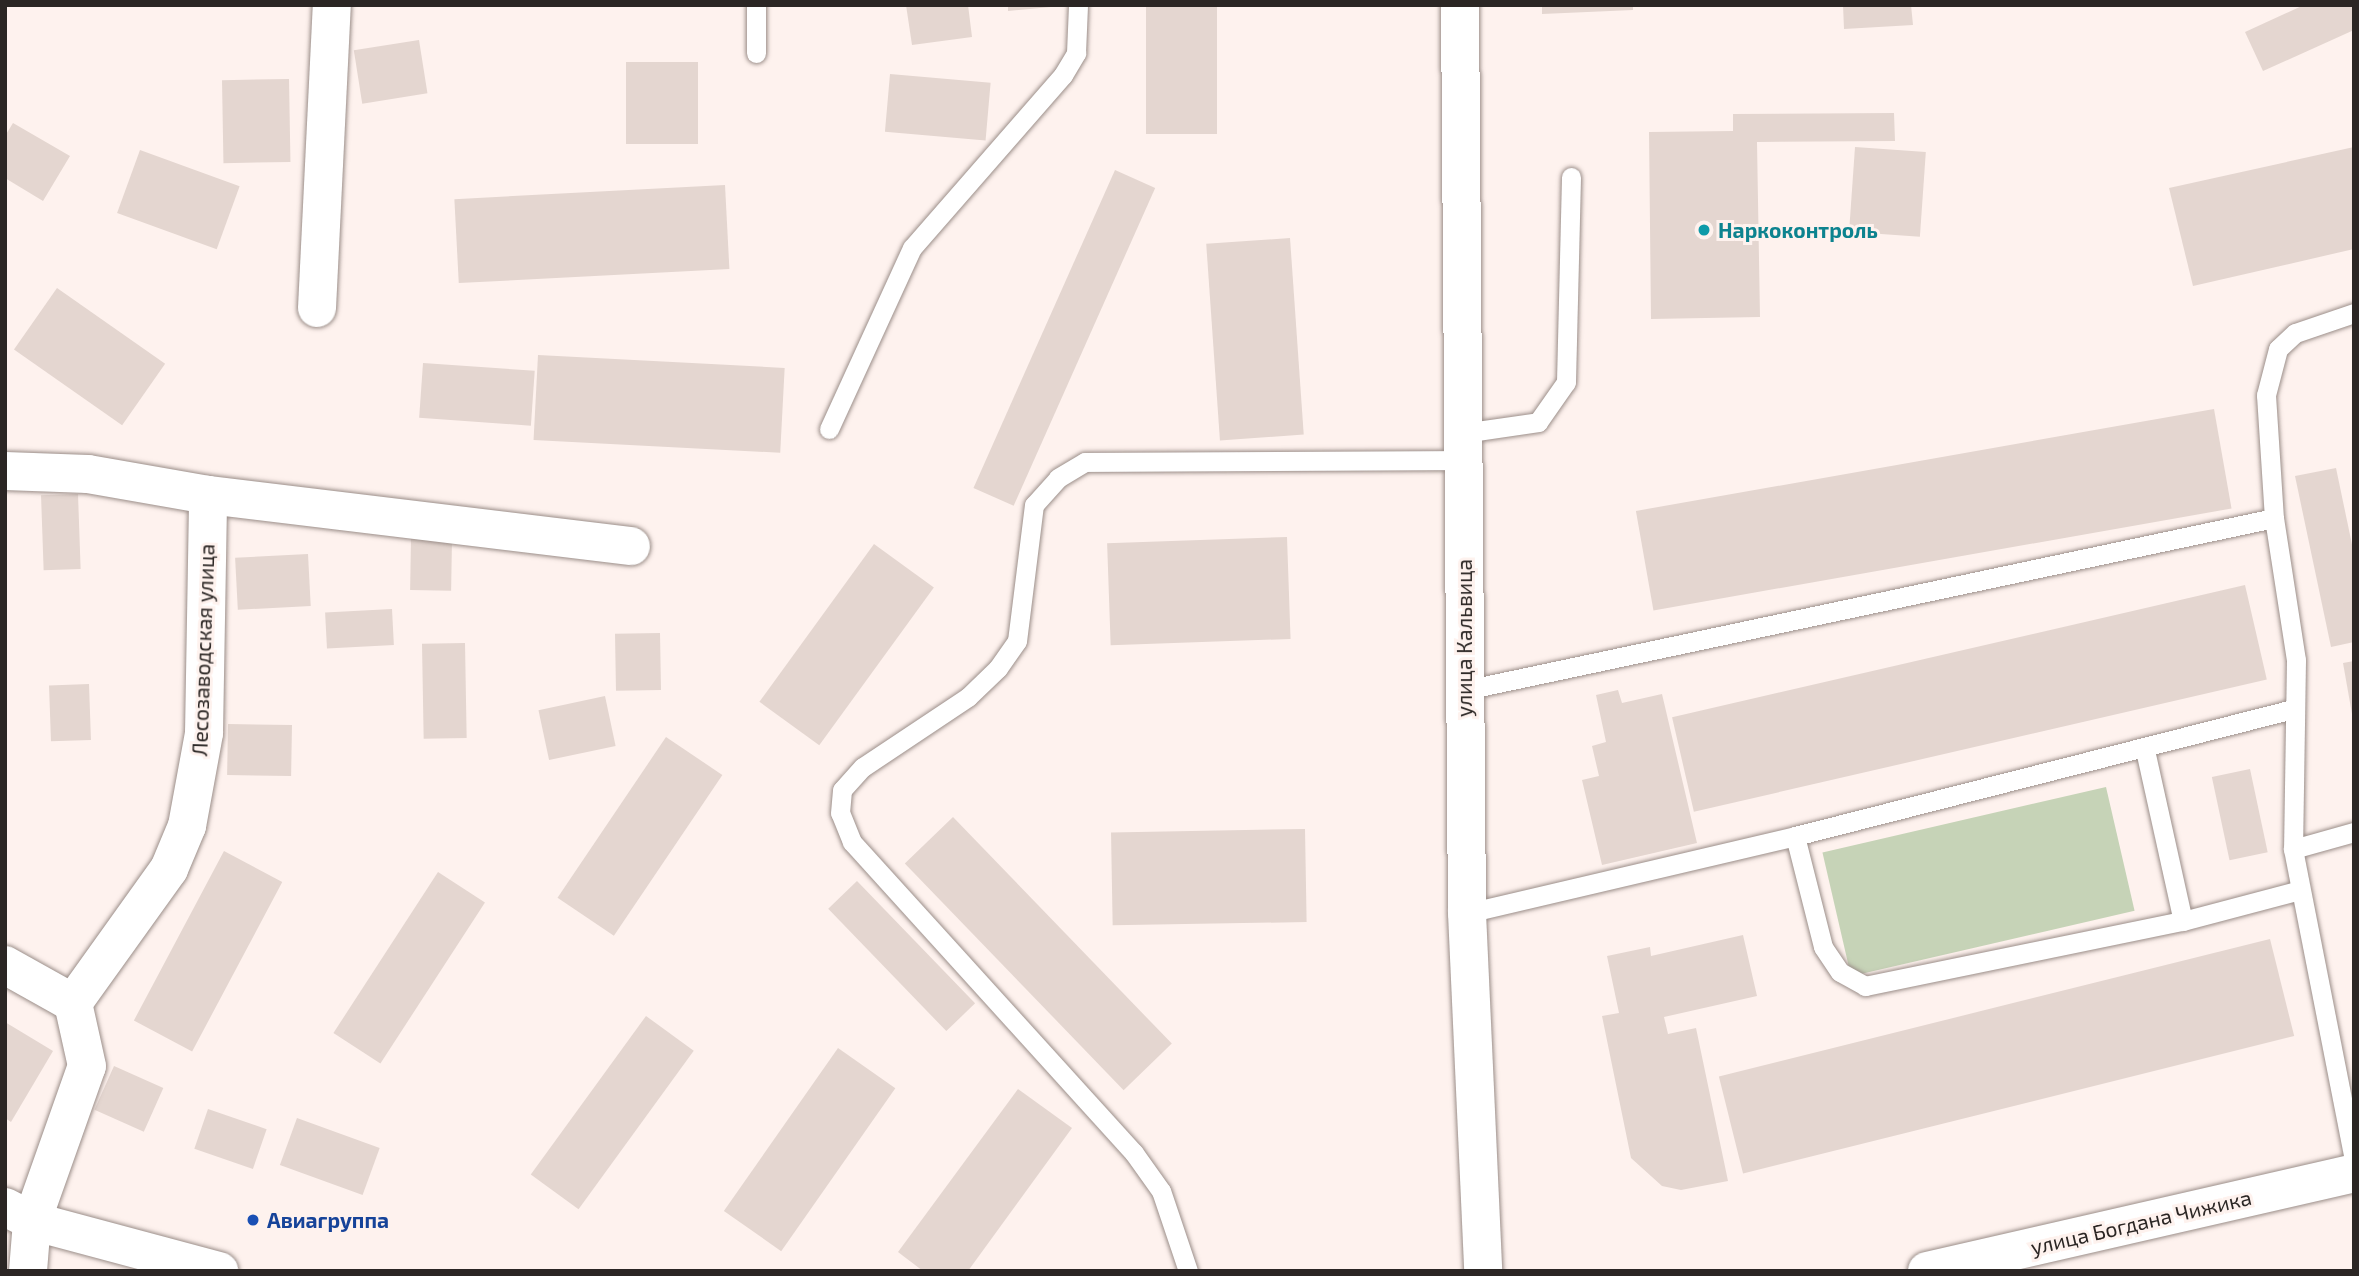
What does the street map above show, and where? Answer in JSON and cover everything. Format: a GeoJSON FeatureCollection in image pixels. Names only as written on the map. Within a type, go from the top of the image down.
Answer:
{"type":"FeatureCollection","features":[{"type":"Feature","properties":{"kind":"street"},"geometry":{"type":"LineString","coordinates":[[317,308],[331,5]]}},
{"type":"Feature","properties":{"kind":"street","name":"улица Кальвица"},"geometry":{"type":"LineString","coordinates":[[1460,5],[1467,914],[1483,1271]]}},
{"type":"Feature","properties":{"kind":"street"},"geometry":{"type":"LineString","coordinates":[[5,471],[88,474],[208,495],[631,546]]}},
{"type":"Feature","properties":{"kind":"street","name":"Лесозаводская улица"},"geometry":{"type":"LineString","coordinates":[[73,1003],[169,869],[187,826],[204,733],[208,495]]}},
{"type":"Feature","properties":{"kind":"street"},"geometry":{"type":"LineString","coordinates":[[5,965],[73,1003],[87,1066],[19,1214],[28,1271]]}},
{"type":"Feature","properties":{"kind":"street","name":"улица Богдана Чижика"},"geometry":{"type":"LineString","coordinates":[[1927,1271],[2354,1173]]}},
{"type":"Feature","properties":{"kind":"street"},"geometry":{"type":"LineString","coordinates":[[19,1214],[219,1271]]}},
{"type":"Feature","properties":{"kind":"lane"},"geometry":{"type":"LineString","coordinates":[[756,5],[756,53]]}},
{"type":"Feature","properties":{"kind":"lane"},"geometry":{"type":"LineString","coordinates":[[829,429],[912,248],[1063,75],[1076,53],[1078,5]]}},
{"type":"Feature","properties":{"kind":"lane"},"geometry":{"type":"LineString","coordinates":[[1188,1271],[1161,1191],[1134,1153],[852,842],[840,813],[842,790],[863,766],[968,697],[998,668],[1017,641],[1034,505],[1058,478],[1085,462],[1463,447],[1538,422],[1566,383],[1571,177]]}},
{"type":"Feature","properties":{"kind":"lane"},"geometry":{"type":"LineString","coordinates":[[2354,313],[2295,333],[2269,369],[2274,518],[2296,660],[2293,709],[2293,849],[2354,1160]]}},
{"type":"Feature","properties":{"kind":"lane"},"geometry":{"type":"LineString","coordinates":[[1465,690],[2274,518]]}},
{"type":"Feature","properties":{"kind":"lane"},"geometry":{"type":"LineString","coordinates":[[1467,914],[2145,750],[2293,709]]}},
{"type":"Feature","properties":{"kind":"lane"},"geometry":{"type":"LineString","coordinates":[[2145,750],[2183,920]]}},
{"type":"Feature","properties":{"kind":"lane"},"geometry":{"type":"LineString","coordinates":[[2293,849],[2354,832]]}},
{"type":"Feature","properties":{"kind":"lane"},"geometry":{"type":"LineString","coordinates":[[1795,836],[1823,947],[1840,972],[1865,986],[2183,920],[2300,890]]}},
{"type":"Feature","properties":{"kind":"green space"},"geometry":{"type":"Polygon","coordinates":[[[2106,787],[2135,911],[1851,976],[1822,852],[2106,787]]]}},
{"type":"Feature","properties":{"kind":"building"},"geometry":{"type":"Polygon","coordinates":[[[906,5],[968,5],[972,37],[912,45],[906,5]]]}},
{"type":"Feature","properties":{"kind":"building"},"geometry":{"type":"Polygon","coordinates":[[[1008,5],[1051,5],[1051,7],[1008,11],[1008,5]]]}},
{"type":"Feature","properties":{"kind":"building"},"geometry":{"type":"Polygon","coordinates":[[[1146,5],[1217,5],[1217,134],[1146,134],[1146,5]]]}},
{"type":"Feature","properties":{"kind":"building"},"geometry":{"type":"Polygon","coordinates":[[[1542,5],[1633,5],[1633,10],[1542,14],[1542,5]]]}},
{"type":"Feature","properties":{"kind":"building"},"geometry":{"type":"Polygon","coordinates":[[[1843,5],[1911,5],[1913,25],[1844,29],[1843,5]]]}},
{"type":"Feature","properties":{"kind":"building"},"geometry":{"type":"Polygon","coordinates":[[[2304,5],[2354,5],[2354,30],[2263,71],[2245,32],[2304,5]]]}},
{"type":"Feature","properties":{"kind":"building"},"geometry":{"type":"Polygon","coordinates":[[[419,40],[427,93],[362,104],[354,50],[419,40]]]}},
{"type":"Feature","properties":{"kind":"building"},"geometry":{"type":"Polygon","coordinates":[[[626,62],[698,62],[698,144],[626,144],[626,62]]]}},
{"type":"Feature","properties":{"kind":"building"},"geometry":{"type":"Polygon","coordinates":[[[890,74],[991,83],[986,141],[885,132],[890,74]]]}},
{"type":"Feature","properties":{"kind":"building"},"geometry":{"type":"Polygon","coordinates":[[[289,79],[290,162],[223,163],[222,80],[289,79]]]}},
{"type":"Feature","properties":{"kind":"building","name":"Наркоконтроль"},"geometry":{"type":"Polygon","coordinates":[[[1894,113],[1895,141],[1757,142],[1760,317],[1651,319],[1649,132],[1733,131],[1733,114],[1894,113]]]}},
{"type":"Feature","properties":{"kind":"building"},"geometry":{"type":"Polygon","coordinates":[[[13,123],[70,156],[43,201],[5,178],[5,136],[13,123]]]}},
{"type":"Feature","properties":{"kind":"building"},"geometry":{"type":"Polygon","coordinates":[[[1855,147],[1926,152],[1920,237],[1849,232],[1855,147]]]}},
{"type":"Feature","properties":{"kind":"building"},"geometry":{"type":"Polygon","coordinates":[[[2354,147],[2354,249],[2193,286],[2169,188],[2354,147]]]}},
{"type":"Feature","properties":{"kind":"building"},"geometry":{"type":"Polygon","coordinates":[[[140,150],[240,186],[217,249],[117,213],[140,150]]]}},
{"type":"Feature","properties":{"kind":"building"},"geometry":{"type":"Polygon","coordinates":[[[1115,170],[1155,188],[1014,506],[973,488],[1115,170]]]}},
{"type":"Feature","properties":{"kind":"building"},"geometry":{"type":"Polygon","coordinates":[[[725,185],[729,269],[459,283],[454,199],[725,185]]]}},
{"type":"Feature","properties":{"kind":"building"},"geometry":{"type":"Polygon","coordinates":[[[1290,238],[1304,435],[1220,440],[1206,244],[1290,238]]]}},
{"type":"Feature","properties":{"kind":"building"},"geometry":{"type":"Polygon","coordinates":[[[57,288],[165,364],[122,425],[14,349],[57,288]]]}},
{"type":"Feature","properties":{"kind":"building"},"geometry":{"type":"Polygon","coordinates":[[[538,355],[785,368],[780,453],[534,440],[538,355]]]}},
{"type":"Feature","properties":{"kind":"building"},"geometry":{"type":"Polygon","coordinates":[[[423,363],[535,371],[531,426],[419,418],[423,363]]]}},
{"type":"Feature","properties":{"kind":"building"},"geometry":{"type":"Polygon","coordinates":[[[2214,409],[2232,508],[1653,610],[1636,511],[2214,409]]]}},
{"type":"Feature","properties":{"kind":"building"},"geometry":{"type":"Polygon","coordinates":[[[2336,468],[2354,554],[2354,642],[2331,647],[2295,476],[2336,468]]]}},
{"type":"Feature","properties":{"kind":"building"},"geometry":{"type":"Polygon","coordinates":[[[78,494],[81,569],[44,570],[41,495],[78,494]]]}},
{"type":"Feature","properties":{"kind":"building"},"geometry":{"type":"Polygon","coordinates":[[[1287,537],[1291,639],[1111,645],[1107,543],[1287,537]]]}},
{"type":"Feature","properties":{"kind":"building"},"geometry":{"type":"Polygon","coordinates":[[[411,539],[452,540],[451,591],[410,590],[411,539]]]}},
{"type":"Feature","properties":{"kind":"building"},"geometry":{"type":"Polygon","coordinates":[[[874,544],[934,587],[819,745],[759,702],[874,544]]]}},
{"type":"Feature","properties":{"kind":"building"},"geometry":{"type":"Polygon","coordinates":[[[308,554],[311,606],[238,610],[235,558],[308,554]]]}},
{"type":"Feature","properties":{"kind":"building"},"geometry":{"type":"Polygon","coordinates":[[[2245,585],[2267,680],[1694,812],[1672,717],[2245,585]]]}},
{"type":"Feature","properties":{"kind":"building"},"geometry":{"type":"Polygon","coordinates":[[[392,609],[394,645],[327,648],[325,613],[392,609]]]}},
{"type":"Feature","properties":{"kind":"building"},"geometry":{"type":"Polygon","coordinates":[[[660,633],[661,690],[616,691],[615,634],[660,633]]]}},
{"type":"Feature","properties":{"kind":"building"},"geometry":{"type":"Polygon","coordinates":[[[465,643],[467,738],[424,739],[422,644],[465,643]]]}},
{"type":"Feature","properties":{"kind":"building"},"geometry":{"type":"Polygon","coordinates":[[[2354,661],[2354,714],[2352,714],[2343,663],[2354,661]]]}},
{"type":"Feature","properties":{"kind":"building"},"geometry":{"type":"Polygon","coordinates":[[[89,684],[91,740],[51,741],[49,685],[89,684]]]}},
{"type":"Feature","properties":{"kind":"building"},"geometry":{"type":"Polygon","coordinates":[[[1618,690],[1622,703],[1662,694],[1697,843],[1602,865],[1582,780],[1599,776],[1592,746],[1606,742],[1596,695],[1618,690]]]}},
{"type":"Feature","properties":{"kind":"building"},"geometry":{"type":"Polygon","coordinates":[[[605,696],[616,746],[549,760],[538,710],[605,696]]]}},
{"type":"Feature","properties":{"kind":"building"},"geometry":{"type":"Polygon","coordinates":[[[228,724],[292,725],[291,776],[227,775],[228,724]]]}},
{"type":"Feature","properties":{"kind":"building"},"geometry":{"type":"Polygon","coordinates":[[[666,737],[722,775],[614,936],[558,898],[666,737]]]}},
{"type":"Feature","properties":{"kind":"building"},"geometry":{"type":"Polygon","coordinates":[[[2250,769],[2268,852],[2230,860],[2212,777],[2250,769]]]}},
{"type":"Feature","properties":{"kind":"building"},"geometry":{"type":"Polygon","coordinates":[[[953,817],[1172,1044],[1124,1090],[905,864],[953,817]]]}},
{"type":"Feature","properties":{"kind":"building"},"geometry":{"type":"Polygon","coordinates":[[[1305,829],[1307,922],[1113,925],[1111,832],[1305,829]]]}},
{"type":"Feature","properties":{"kind":"building"},"geometry":{"type":"Polygon","coordinates":[[[224,851],[282,882],[192,1052],[134,1021],[224,851]]]}},
{"type":"Feature","properties":{"kind":"building"},"geometry":{"type":"Polygon","coordinates":[[[438,872],[485,902],[380,1064],[333,1033],[438,872]]]}},
{"type":"Feature","properties":{"kind":"building"},"geometry":{"type":"Polygon","coordinates":[[[857,881],[975,1003],[946,1031],[828,909],[857,881]]]}},
{"type":"Feature","properties":{"kind":"building"},"geometry":{"type":"Polygon","coordinates":[[[1743,935],[1757,996],[1664,1017],[1668,1034],[1696,1028],[1728,1181],[1681,1190],[1662,1186],[1631,1158],[1602,1016],[1619,1013],[1607,956],[1650,947],[1651,956],[1743,935]]]}},
{"type":"Feature","properties":{"kind":"building"},"geometry":{"type":"Polygon","coordinates":[[[2270,939],[2294,1036],[1743,1173],[1719,1076],[2270,939]]]}},
{"type":"Feature","properties":{"kind":"building"},"geometry":{"type":"Polygon","coordinates":[[[646,1016],[694,1051],[579,1209],[531,1175],[646,1016]]]}},
{"type":"Feature","properties":{"kind":"building"},"geometry":{"type":"Polygon","coordinates":[[[5,1022],[53,1051],[11,1122],[5,1118],[5,1022]]]}},
{"type":"Feature","properties":{"kind":"building"},"geometry":{"type":"Polygon","coordinates":[[[838,1048],[895,1088],[781,1251],[724,1211],[838,1048]]]}},
{"type":"Feature","properties":{"kind":"building"},"geometry":{"type":"Polygon","coordinates":[[[114,1066],[163,1088],[144,1132],[94,1110],[114,1066]]]}},
{"type":"Feature","properties":{"kind":"building"},"geometry":{"type":"Polygon","coordinates":[[[1018,1089],[1072,1128],[968,1271],[923,1271],[898,1252],[1018,1089]]]}},
{"type":"Feature","properties":{"kind":"building"},"geometry":{"type":"Polygon","coordinates":[[[208,1109],[267,1129],[253,1169],[194,1149],[208,1109]]]}},
{"type":"Feature","properties":{"kind":"building"},"geometry":{"type":"Polygon","coordinates":[[[297,1118],[380,1148],[363,1195],[280,1165],[297,1118]]]}},
{"type":"Feature","properties":{"kind":"place","name":"Наркоконтроль"},"geometry":{"type":"Point","coordinates":[1704,230]}},
{"type":"Feature","properties":{"kind":"place","name":"Авиагруппа"},"geometry":{"type":"Point","coordinates":[253,1220]}}]}
